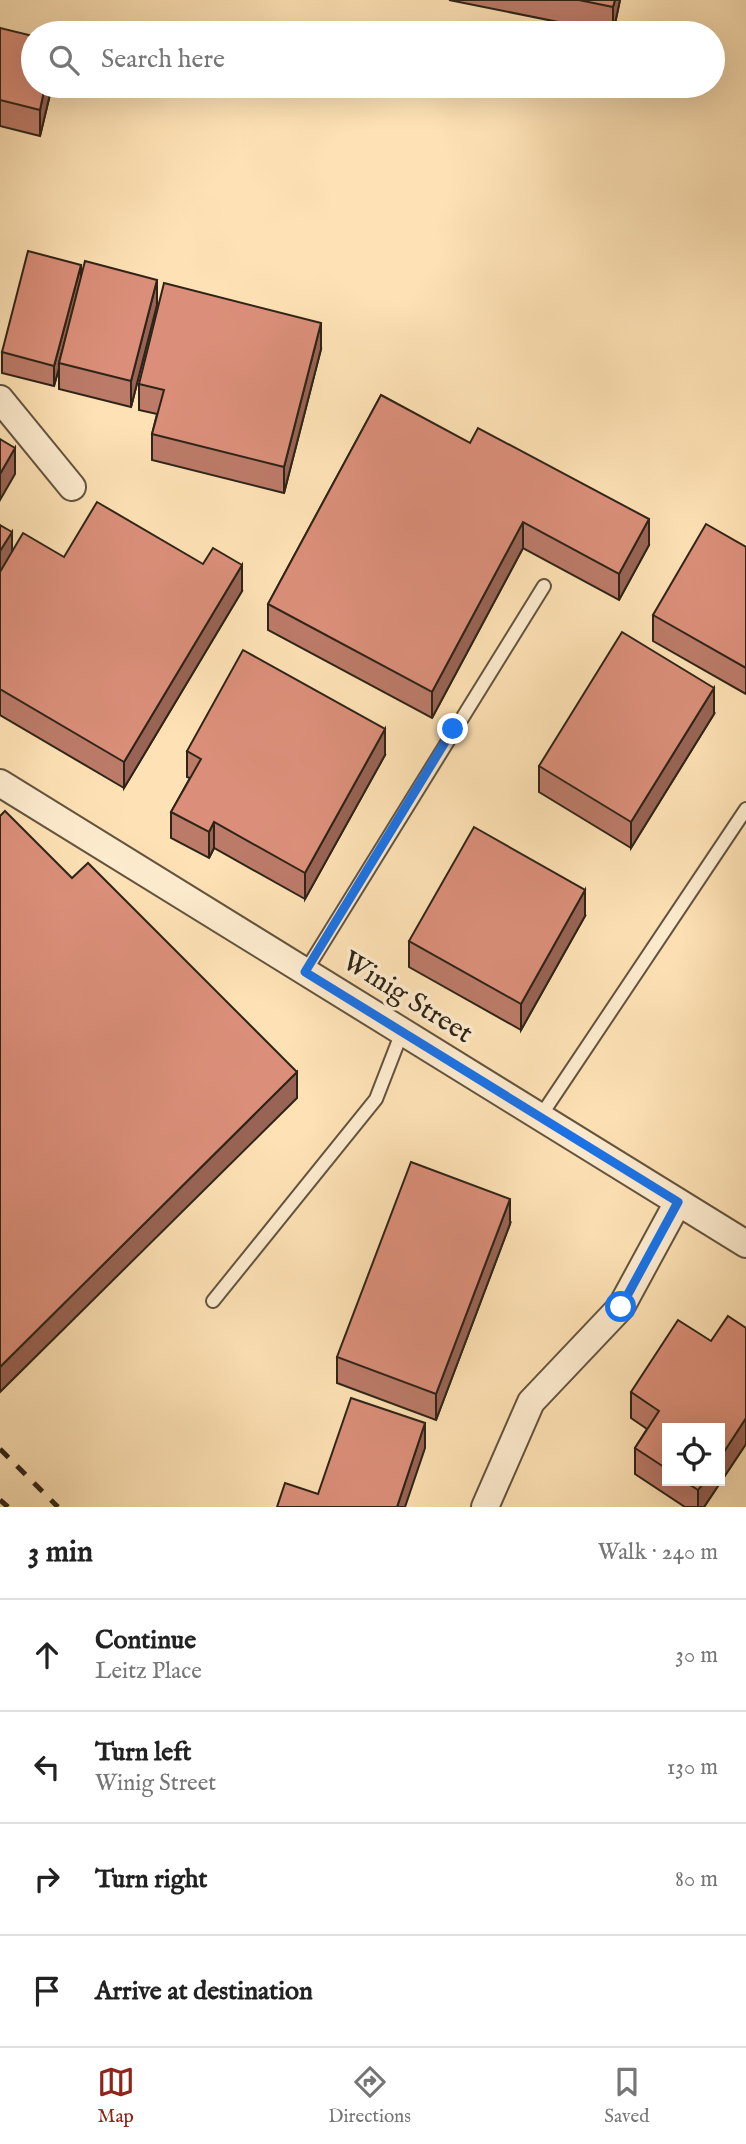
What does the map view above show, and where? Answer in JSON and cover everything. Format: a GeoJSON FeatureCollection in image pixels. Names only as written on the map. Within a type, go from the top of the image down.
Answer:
{"type":"FeatureCollection","features":[{"type":"Feature","properties":{"kind":"street"},"geometry":{"type":"LineString","coordinates":[[0,399],[72,487]]}},
{"type":"Feature","properties":{"kind":"street","name":"Winig Street"},"geometry":{"type":"LineString","coordinates":[[0,783],[746,1244]]}},
{"type":"Feature","properties":{"kind":"street"},"geometry":{"type":"LineString","coordinates":[[485,1507],[531,1402],[621,1307],[678,1202]]}},
{"type":"Feature","properties":{"kind":"lane"},"geometry":{"type":"LineString","coordinates":[[305,972],[544,586]]}},
{"type":"Feature","properties":{"kind":"lane"},"geometry":{"type":"LineString","coordinates":[[540,1117],[746,809]]}},
{"type":"Feature","properties":{"kind":"lane"},"geometry":{"type":"LineString","coordinates":[[213,1301],[376,1099],[402,1032]]}},
{"type":"Feature","properties":{"kind":"building"},"geometry":{"type":"Polygon","coordinates":[[[579,0],[615,0],[613,7],[579,0]]]}},
{"type":"Feature","properties":{"kind":"building"},"geometry":{"type":"Polygon","coordinates":[[[0,28],[21,33],[21,98],[42,98],[40,110],[0,100],[0,28]]]}},
{"type":"Feature","properties":{"kind":"building"},"geometry":{"type":"Polygon","coordinates":[[[28,251],[81,265],[54,366],[2,352],[28,251]]]}},
{"type":"Feature","properties":{"kind":"building"},"geometry":{"type":"Polygon","coordinates":[[[85,261],[157,280],[131,381],[59,363],[85,261]]]}},
{"type":"Feature","properties":{"kind":"building"},"geometry":{"type":"Polygon","coordinates":[[[164,283],[321,323],[284,467],[152,434],[164,390],[139,384],[164,283]]]}},
{"type":"Feature","properties":{"kind":"building"},"geometry":{"type":"Polygon","coordinates":[[[381,395],[470,443],[478,428],[649,519],[619,574],[523,522],[432,692],[268,604],[381,395]]]}},
{"type":"Feature","properties":{"kind":"building"},"geometry":{"type":"Polygon","coordinates":[[[0,439],[15,448],[0,474],[0,439]]]}},
{"type":"Feature","properties":{"kind":"building"},"geometry":{"type":"Polygon","coordinates":[[[97,502],[203,564],[213,548],[242,565],[124,762],[0,689],[0,572],[23,533],[64,557],[97,502]]]}},
{"type":"Feature","properties":{"kind":"building"},"geometry":{"type":"Polygon","coordinates":[[[706,524],[746,547],[746,668],[653,615],[706,524]]]}},
{"type":"Feature","properties":{"kind":"building"},"geometry":{"type":"Polygon","coordinates":[[[0,525],[12,532],[0,551],[0,525]]]}},
{"type":"Feature","properties":{"kind":"building"},"geometry":{"type":"Polygon","coordinates":[[[622,632],[714,688],[631,822],[539,766],[622,632]]]}},
{"type":"Feature","properties":{"kind":"building"},"geometry":{"type":"Polygon","coordinates":[[[243,650],[385,729],[305,873],[214,822],[209,832],[171,812],[201,759],[187,751],[243,650]]]}},
{"type":"Feature","properties":{"kind":"building"},"geometry":{"type":"Polygon","coordinates":[[[5,811],[72,878],[88,863],[297,1072],[0,1367],[0,816],[5,811]]]}},
{"type":"Feature","properties":{"kind":"building"},"geometry":{"type":"Polygon","coordinates":[[[474,827],[585,890],[521,1004],[409,941],[474,827]]]}},
{"type":"Feature","properties":{"kind":"building"},"geometry":{"type":"Polygon","coordinates":[[[411,1162],[510,1199],[436,1394],[337,1357],[411,1162]]]}},
{"type":"Feature","properties":{"kind":"building"},"geometry":{"type":"Polygon","coordinates":[[[728,1316],[746,1328],[746,1418],[725,1450],[725,1423],[662,1423],[662,1466],[635,1448],[659,1411],[631,1392],[678,1320],[711,1341],[728,1316]]]}},
{"type":"Feature","properties":{"kind":"building"},"geometry":{"type":"Polygon","coordinates":[[[351,1398],[425,1423],[397,1507],[277,1507],[285,1483],[318,1494],[351,1398]]]}},
{"type":"Feature","properties":{"kind":"railway"},"geometry":{"type":"LineString","coordinates":[[0,1449],[58,1507]]}},
{"type":"Feature","properties":{"kind":"railway"},"geometry":{"type":"LineString","coordinates":[[0,1500],[8,1507]]}},
{"type":"Feature","properties":{"kind":"route"},"geometry":{"type":"LineString","coordinates":[[453,729],[305,972],[678,1202],[621,1307]]}}]}
